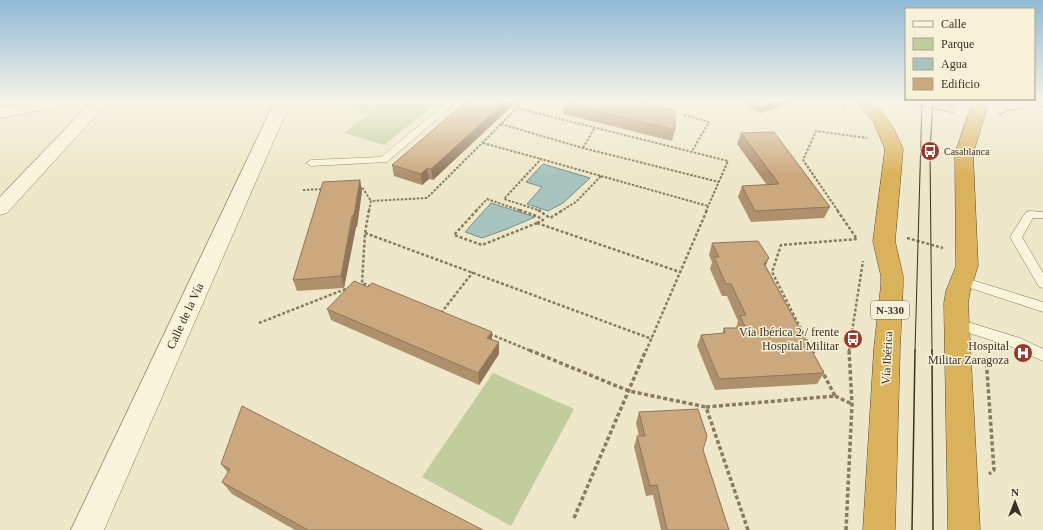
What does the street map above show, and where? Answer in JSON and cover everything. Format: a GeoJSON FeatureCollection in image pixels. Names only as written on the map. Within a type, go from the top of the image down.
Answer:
{"type":"FeatureCollection","features":[{"type":"Feature","properties":{"kind":"highway","name":"Vía Ibérica"},"geometry":{"type":"LineString","coordinates":[[879,530],[887,348],[892,286],[892,276],[885,250],[885,232],[894,149],[892,141],[884,126]]}},
{"type":"Feature","properties":{"kind":"highway"},"geometry":{"type":"LineString","coordinates":[[964,530],[955,323],[958,291],[967,266],[964,154],[973,126]]}},
{"type":"Feature","properties":{"kind":"street"},"geometry":{"type":"LineString","coordinates":[[0,209],[78,126]]}},
{"type":"Feature","properties":{"kind":"street","name":"Calle de la Vía"},"geometry":{"type":"LineString","coordinates":[[87,530],[272,126]]}},
{"type":"Feature","properties":{"kind":"lane"},"geometry":{"type":"LineString","coordinates":[[311,163],[384,160],[425,126]]}},
{"type":"Feature","properties":{"kind":"lane"},"geometry":{"type":"LineString","coordinates":[[1043,215],[1030,214],[1016,238],[1043,284]]}},
{"type":"Feature","properties":{"kind":"lane"},"geometry":{"type":"LineString","coordinates":[[962,280],[1043,307]]}},
{"type":"Feature","properties":{"kind":"lane"},"geometry":{"type":"LineString","coordinates":[[955,323],[1015,342],[1043,354]]}},
{"type":"Feature","properties":{"kind":"path"},"geometry":{"type":"LineString","coordinates":[[371,201],[427,198],[499,126]]}},
{"type":"Feature","properties":{"kind":"path"},"geometry":{"type":"LineString","coordinates":[[507,126],[583,148],[719,182]]}},
{"type":"Feature","properties":{"kind":"path"},"geometry":{"type":"LineString","coordinates":[[574,518],[728,161],[590,126]]}},
{"type":"Feature","properties":{"kind":"path"},"geometry":{"type":"LineString","coordinates":[[692,152],[707,126]]}},
{"type":"Feature","properties":{"kind":"path"},"geometry":{"type":"LineString","coordinates":[[583,148],[595,127]]}},
{"type":"Feature","properties":{"kind":"path"},"geometry":{"type":"LineString","coordinates":[[814,355],[772,272],[781,245],[857,239],[804,160],[816,131],[872,139]]}},
{"type":"Feature","properties":{"kind":"path"},"geometry":{"type":"LineString","coordinates":[[482,143],[708,206]]}},
{"type":"Feature","properties":{"kind":"path"},"geometry":{"type":"LineString","coordinates":[[541,159],[504,199],[541,211],[550,218],[576,202],[601,176]]}},
{"type":"Feature","properties":{"kind":"path"},"geometry":{"type":"LineString","coordinates":[[354,188],[362,187],[371,201],[365,233],[362,283]]}},
{"type":"Feature","properties":{"kind":"path"},"geometry":{"type":"LineString","coordinates":[[302,190],[325,189]]}},
{"type":"Feature","properties":{"kind":"path"},"geometry":{"type":"LineString","coordinates":[[537,223],[543,220],[537,216],[487,199],[454,235],[482,245],[537,223],[680,272]]}},
{"type":"Feature","properties":{"kind":"path"},"geometry":{"type":"LineString","coordinates":[[885,232],[966,254]]}},
{"type":"Feature","properties":{"kind":"path"},"geometry":{"type":"LineString","coordinates":[[365,233],[652,339]]}},
{"type":"Feature","properties":{"kind":"path"},"geometry":{"type":"LineString","coordinates":[[846,530],[852,404],[849,345],[864,253]]}},
{"type":"Feature","properties":{"kind":"path"},"geometry":{"type":"LineString","coordinates":[[447,317],[440,314],[473,272]]}},
{"type":"Feature","properties":{"kind":"path"},"geometry":{"type":"LineString","coordinates":[[259,323],[362,283],[376,288]]}},
{"type":"Feature","properties":{"kind":"path"},"geometry":{"type":"LineString","coordinates":[[484,332],[629,391],[706,407],[835,396],[852,404]]}},
{"type":"Feature","properties":{"kind":"path"},"geometry":{"type":"LineString","coordinates":[[986,354],[994,470],[986,476]]}},
{"type":"Feature","properties":{"kind":"path"},"geometry":{"type":"LineString","coordinates":[[821,368],[835,396]]}},
{"type":"Feature","properties":{"kind":"path"},"geometry":{"type":"LineString","coordinates":[[706,407],[748,530]]}},
{"type":"Feature","properties":{"kind":"green space"},"geometry":{"type":"Polygon","coordinates":[[[354,126],[409,126],[384,145],[344,133],[354,126]]]}},
{"type":"Feature","properties":{"kind":"green space"},"geometry":{"type":"Polygon","coordinates":[[[493,373],[574,409],[511,526],[422,477],[493,373]]]}},
{"type":"Feature","properties":{"kind":"water"},"geometry":{"type":"Polygon","coordinates":[[[543,164],[590,178],[563,203],[548,211],[527,204],[542,187],[526,182],[543,164]]]}},
{"type":"Feature","properties":{"kind":"water"},"geometry":{"type":"Polygon","coordinates":[[[491,203],[535,217],[482,238],[465,232],[491,203]]]}},
{"type":"Feature","properties":{"kind":"building"},"geometry":{"type":"Polygon","coordinates":[[[438,126],[479,126],[431,169],[427,168],[421,174],[392,165],[438,126]]]}},
{"type":"Feature","properties":{"kind":"building"},"geometry":{"type":"Polygon","coordinates":[[[657,126],[675,126],[675,130],[657,126]]]}},
{"type":"Feature","properties":{"kind":"building"},"geometry":{"type":"Polygon","coordinates":[[[774,132],[830,207],[755,211],[742,186],[779,184],[741,133],[774,132]]]}},
{"type":"Feature","properties":{"kind":"building"},"geometry":{"type":"Polygon","coordinates":[[[360,180],[341,276],[293,280],[323,182],[360,180]]]}},
{"type":"Feature","properties":{"kind":"building"},"geometry":{"type":"Polygon","coordinates":[[[758,241],[769,258],[764,264],[824,373],[719,379],[701,335],[725,333],[724,328],[746,328],[740,316],[746,315],[731,284],[726,284],[714,257],[719,257],[712,243],[758,241]]]}},
{"type":"Feature","properties":{"kind":"building"},"geometry":{"type":"Polygon","coordinates":[[[354,281],[368,287],[372,283],[492,332],[487,338],[499,342],[478,373],[327,309],[354,281]]]}},
{"type":"Feature","properties":{"kind":"building"},"geometry":{"type":"Polygon","coordinates":[[[242,406],[483,530],[308,530],[222,482],[230,469],[221,464],[242,406]]]}},
{"type":"Feature","properties":{"kind":"building"},"geometry":{"type":"Polygon","coordinates":[[[698,409],[707,436],[703,450],[729,530],[667,530],[657,485],[650,486],[637,436],[645,436],[639,412],[698,409]]]}},
{"type":"Feature","properties":{"kind":"tram line"},"geometry":{"type":"LineString","coordinates":[[915,351],[921,126]]}},
{"type":"Feature","properties":{"kind":"tram line"},"geometry":{"type":"LineString","coordinates":[[932,126],[930,151],[932,351]]}},
{"type":"Feature","properties":{"kind":"tram line"},"geometry":{"type":"LineString","coordinates":[[912,530],[915,350]]}},
{"type":"Feature","properties":{"kind":"tram line"},"geometry":{"type":"LineString","coordinates":[[932,350],[933,530]]}},
{"type":"Feature","properties":{"kind":"place","name":"Casablanca"},"geometry":{"type":"Point","coordinates":[930,151]}},
{"type":"Feature","properties":{"kind":"place","name":"Vía Ibérica 2 / frente Hospital Militar"},"geometry":{"type":"Point","coordinates":[853,339]}},
{"type":"Feature","properties":{"kind":"place","name":"Hospital Militar Zaragoza"},"geometry":{"type":"Point","coordinates":[1023,353]}}]}
